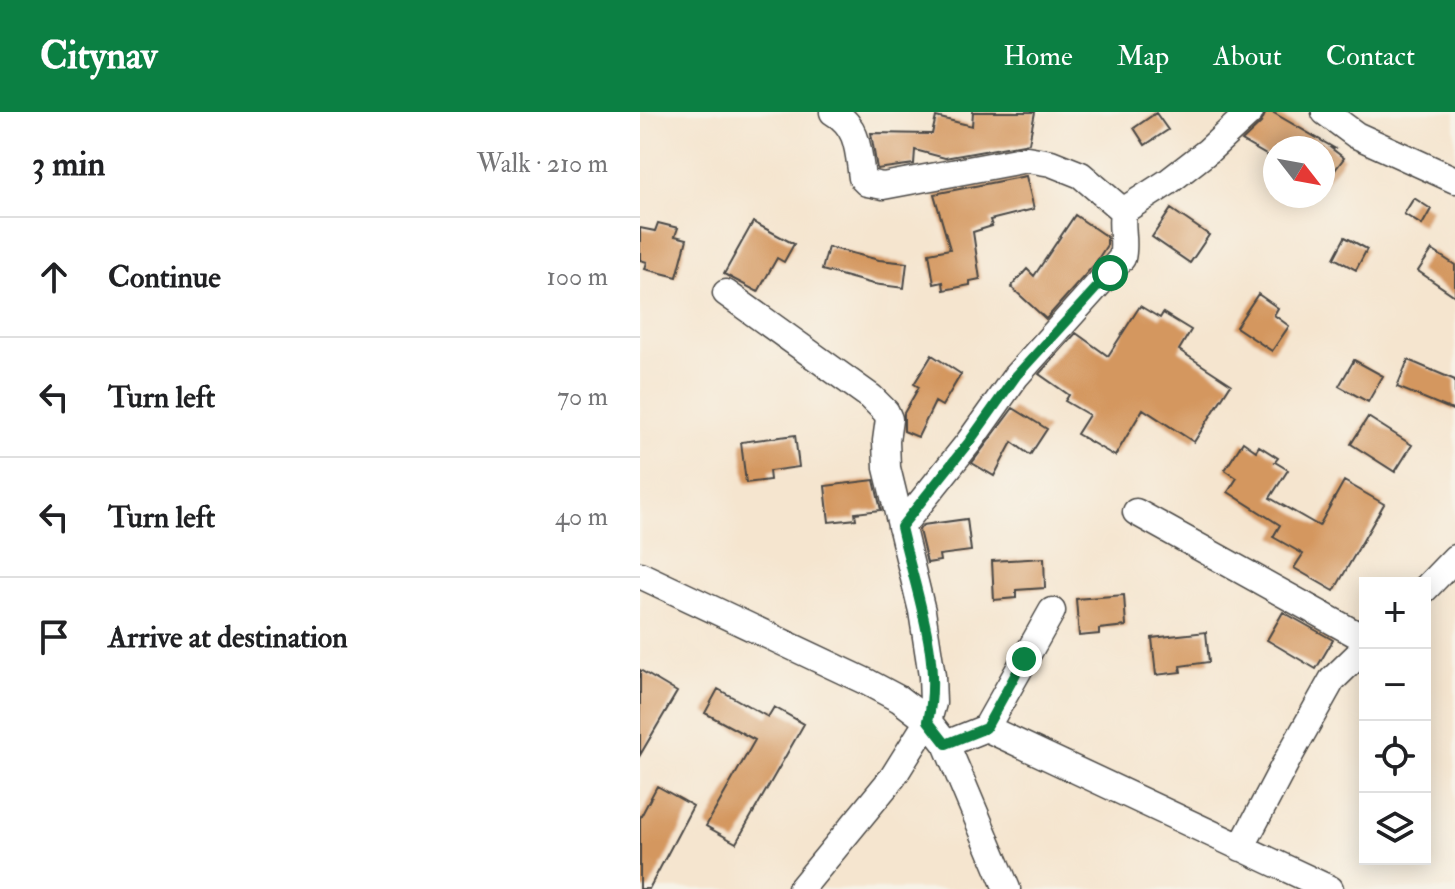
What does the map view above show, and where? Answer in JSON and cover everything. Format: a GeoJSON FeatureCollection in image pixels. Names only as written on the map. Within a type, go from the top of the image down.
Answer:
{"type":"FeatureCollection","features":[{"type":"Feature","properties":{"kind":"street"},"geometry":{"type":"LineString","coordinates":[[833,112],[856,134],[862,178],[874,185],[883,186],[1027,159],[1051,163],[1081,175],[1123,211]]}},
{"type":"Feature","properties":{"kind":"street"},"geometry":{"type":"LineString","coordinates":[[901,527],[969,442],[1016,376],[1122,258],[1123,211],[1208,151],[1250,112]]}},
{"type":"Feature","properties":{"kind":"street"},"geometry":{"type":"LineString","coordinates":[[1325,112],[1356,135],[1455,180]]}},
{"type":"Feature","properties":{"kind":"street"},"geometry":{"type":"LineString","coordinates":[[726,293],[871,397],[886,412],[889,419],[887,468],[922,611],[932,676],[933,703],[928,721],[893,777],[801,889]]}},
{"type":"Feature","properties":{"kind":"street"},"geometry":{"type":"LineString","coordinates":[[1136,512],[1359,636]]}},
{"type":"Feature","properties":{"kind":"street"},"geometry":{"type":"LineString","coordinates":[[1431,583],[1455,558]]}},
{"type":"Feature","properties":{"kind":"street"},"geometry":{"type":"LineString","coordinates":[[640,575],[878,688],[928,721],[946,744],[1007,889]]}},
{"type":"Feature","properties":{"kind":"street"},"geometry":{"type":"LineString","coordinates":[[946,744],[986,728],[1052,611]]}},
{"type":"Feature","properties":{"kind":"street"},"geometry":{"type":"LineString","coordinates":[[1241,848],[1332,680],[1364,649]]}},
{"type":"Feature","properties":{"kind":"street"},"geometry":{"type":"LineString","coordinates":[[986,728],[1330,889]]}},
{"type":"Feature","properties":{"kind":"building"},"geometry":{"type":"Polygon","coordinates":[[[973,112],[1035,112],[1029,143],[945,158],[915,150],[914,164],[877,169],[871,133],[932,134],[936,117],[972,126],[973,112]]]}},
{"type":"Feature","properties":{"kind":"building"},"geometry":{"type":"Polygon","coordinates":[[[1266,112],[1272,112],[1313,136],[1263,136],[1263,153],[1242,141],[1261,123],[1266,112]]]}},
{"type":"Feature","properties":{"kind":"building"},"geometry":{"type":"Polygon","coordinates":[[[1156,113],[1168,130],[1145,145],[1134,128],[1156,113]]]}},
{"type":"Feature","properties":{"kind":"building"},"geometry":{"type":"Polygon","coordinates":[[[1335,151],[1344,158],[1335,170],[1335,151]]]}},
{"type":"Feature","properties":{"kind":"building"},"geometry":{"type":"Polygon","coordinates":[[[1026,176],[1034,209],[990,220],[992,226],[973,232],[980,279],[970,281],[970,285],[944,290],[943,282],[934,284],[929,253],[950,249],[934,194],[1026,176]]]}},
{"type":"Feature","properties":{"kind":"building"},"geometry":{"type":"Polygon","coordinates":[[[1414,198],[1431,209],[1422,225],[1404,214],[1414,198]]]}},
{"type":"Feature","properties":{"kind":"building"},"geometry":{"type":"Polygon","coordinates":[[[1171,209],[1209,235],[1190,263],[1152,237],[1171,209]]]}},
{"type":"Feature","properties":{"kind":"building"},"geometry":{"type":"Polygon","coordinates":[[[1075,215],[1107,237],[1107,245],[1094,265],[1046,319],[1011,287],[1027,269],[1034,276],[1075,215]]]}},
{"type":"Feature","properties":{"kind":"building"},"geometry":{"type":"Polygon","coordinates":[[[753,222],[794,244],[784,262],[777,258],[758,292],[724,274],[753,222]]]}},
{"type":"Feature","properties":{"kind":"building"},"geometry":{"type":"Polygon","coordinates":[[[658,223],[678,228],[675,236],[687,239],[677,277],[645,269],[647,262],[640,260],[640,228],[655,231],[658,223]]]}},
{"type":"Feature","properties":{"kind":"building"},"geometry":{"type":"Polygon","coordinates":[[[1345,237],[1367,249],[1356,270],[1334,258],[1345,237]]]}},
{"type":"Feature","properties":{"kind":"building"},"geometry":{"type":"Polygon","coordinates":[[[828,247],[879,260],[907,263],[904,288],[873,284],[822,270],[828,247]]]}},
{"type":"Feature","properties":{"kind":"building"},"geometry":{"type":"Polygon","coordinates":[[[1432,250],[1455,265],[1455,296],[1418,271],[1432,250]]]}},
{"type":"Feature","properties":{"kind":"building"},"geometry":{"type":"Polygon","coordinates":[[[1258,294],[1278,308],[1274,315],[1289,326],[1272,351],[1236,327],[1258,294]]]}},
{"type":"Feature","properties":{"kind":"building"},"geometry":{"type":"Polygon","coordinates":[[[1140,306],[1160,318],[1163,313],[1191,330],[1179,350],[1231,384],[1194,442],[1143,409],[1115,456],[1077,434],[1089,415],[1065,401],[1069,395],[1039,374],[1076,333],[1108,356],[1140,306]]]}},
{"type":"Feature","properties":{"kind":"building"},"geometry":{"type":"Polygon","coordinates":[[[932,355],[961,374],[942,406],[935,402],[918,437],[904,431],[904,413],[919,387],[914,384],[932,355]]]}},
{"type":"Feature","properties":{"kind":"building"},"geometry":{"type":"Polygon","coordinates":[[[1354,360],[1383,376],[1368,402],[1339,386],[1354,360]]]}},
{"type":"Feature","properties":{"kind":"building"},"geometry":{"type":"Polygon","coordinates":[[[1408,360],[1455,380],[1455,411],[1397,387],[1408,360]]]}},
{"type":"Feature","properties":{"kind":"building"},"geometry":{"type":"Polygon","coordinates":[[[1013,408],[1047,429],[1030,455],[1012,442],[994,476],[972,463],[1013,408]]]}},
{"type":"Feature","properties":{"kind":"building"},"geometry":{"type":"Polygon","coordinates":[[[1368,417],[1412,445],[1395,472],[1351,444],[1368,417]]]}},
{"type":"Feature","properties":{"kind":"building"},"geometry":{"type":"Polygon","coordinates":[[[795,435],[799,467],[769,471],[770,480],[746,483],[741,442],[795,435]]]}},
{"type":"Feature","properties":{"kind":"building"},"geometry":{"type":"Polygon","coordinates":[[[1243,442],[1256,451],[1259,446],[1278,458],[1275,462],[1288,470],[1270,498],[1319,526],[1344,481],[1384,504],[1334,591],[1294,568],[1303,554],[1273,537],[1280,525],[1228,492],[1237,478],[1225,470],[1243,442]]]}},
{"type":"Feature","properties":{"kind":"building"},"geometry":{"type":"Polygon","coordinates":[[[874,480],[881,510],[855,513],[856,519],[829,522],[825,486],[874,480]]]}},
{"type":"Feature","properties":{"kind":"building"},"geometry":{"type":"Polygon","coordinates":[[[967,519],[971,551],[939,555],[940,561],[927,563],[919,530],[923,525],[967,519]]]}},
{"type":"Feature","properties":{"kind":"building"},"geometry":{"type":"Polygon","coordinates":[[[1044,558],[1045,588],[1016,590],[1016,598],[994,600],[992,561],[1044,558]]]}},
{"type":"Feature","properties":{"kind":"building"},"geometry":{"type":"Polygon","coordinates":[[[1124,595],[1126,626],[1099,629],[1099,634],[1079,636],[1076,599],[1124,595]]]}},
{"type":"Feature","properties":{"kind":"building"},"geometry":{"type":"Polygon","coordinates":[[[1283,612],[1333,640],[1316,669],[1267,640],[1283,612]]]}},
{"type":"Feature","properties":{"kind":"building"},"geometry":{"type":"Polygon","coordinates":[[[1206,632],[1209,662],[1180,666],[1181,672],[1156,675],[1152,638],[1206,632]]]}},
{"type":"Feature","properties":{"kind":"building"},"geometry":{"type":"Polygon","coordinates":[[[640,670],[677,692],[640,755],[640,670]]]}},
{"type":"Feature","properties":{"kind":"building"},"geometry":{"type":"Polygon","coordinates":[[[718,689],[768,717],[774,707],[804,724],[736,843],[706,826],[755,740],[705,713],[718,689]]]}},
{"type":"Feature","properties":{"kind":"building"},"geometry":{"type":"Polygon","coordinates":[[[657,786],[693,806],[649,889],[640,889],[640,818],[657,786]]]}},
{"type":"Feature","properties":{"kind":"route"},"geometry":{"type":"LineString","coordinates":[[1024,659],[986,728],[946,744],[928,721],[933,703],[932,676],[922,611],[901,527],[969,442],[1016,376],[1110,273]]}}]}
